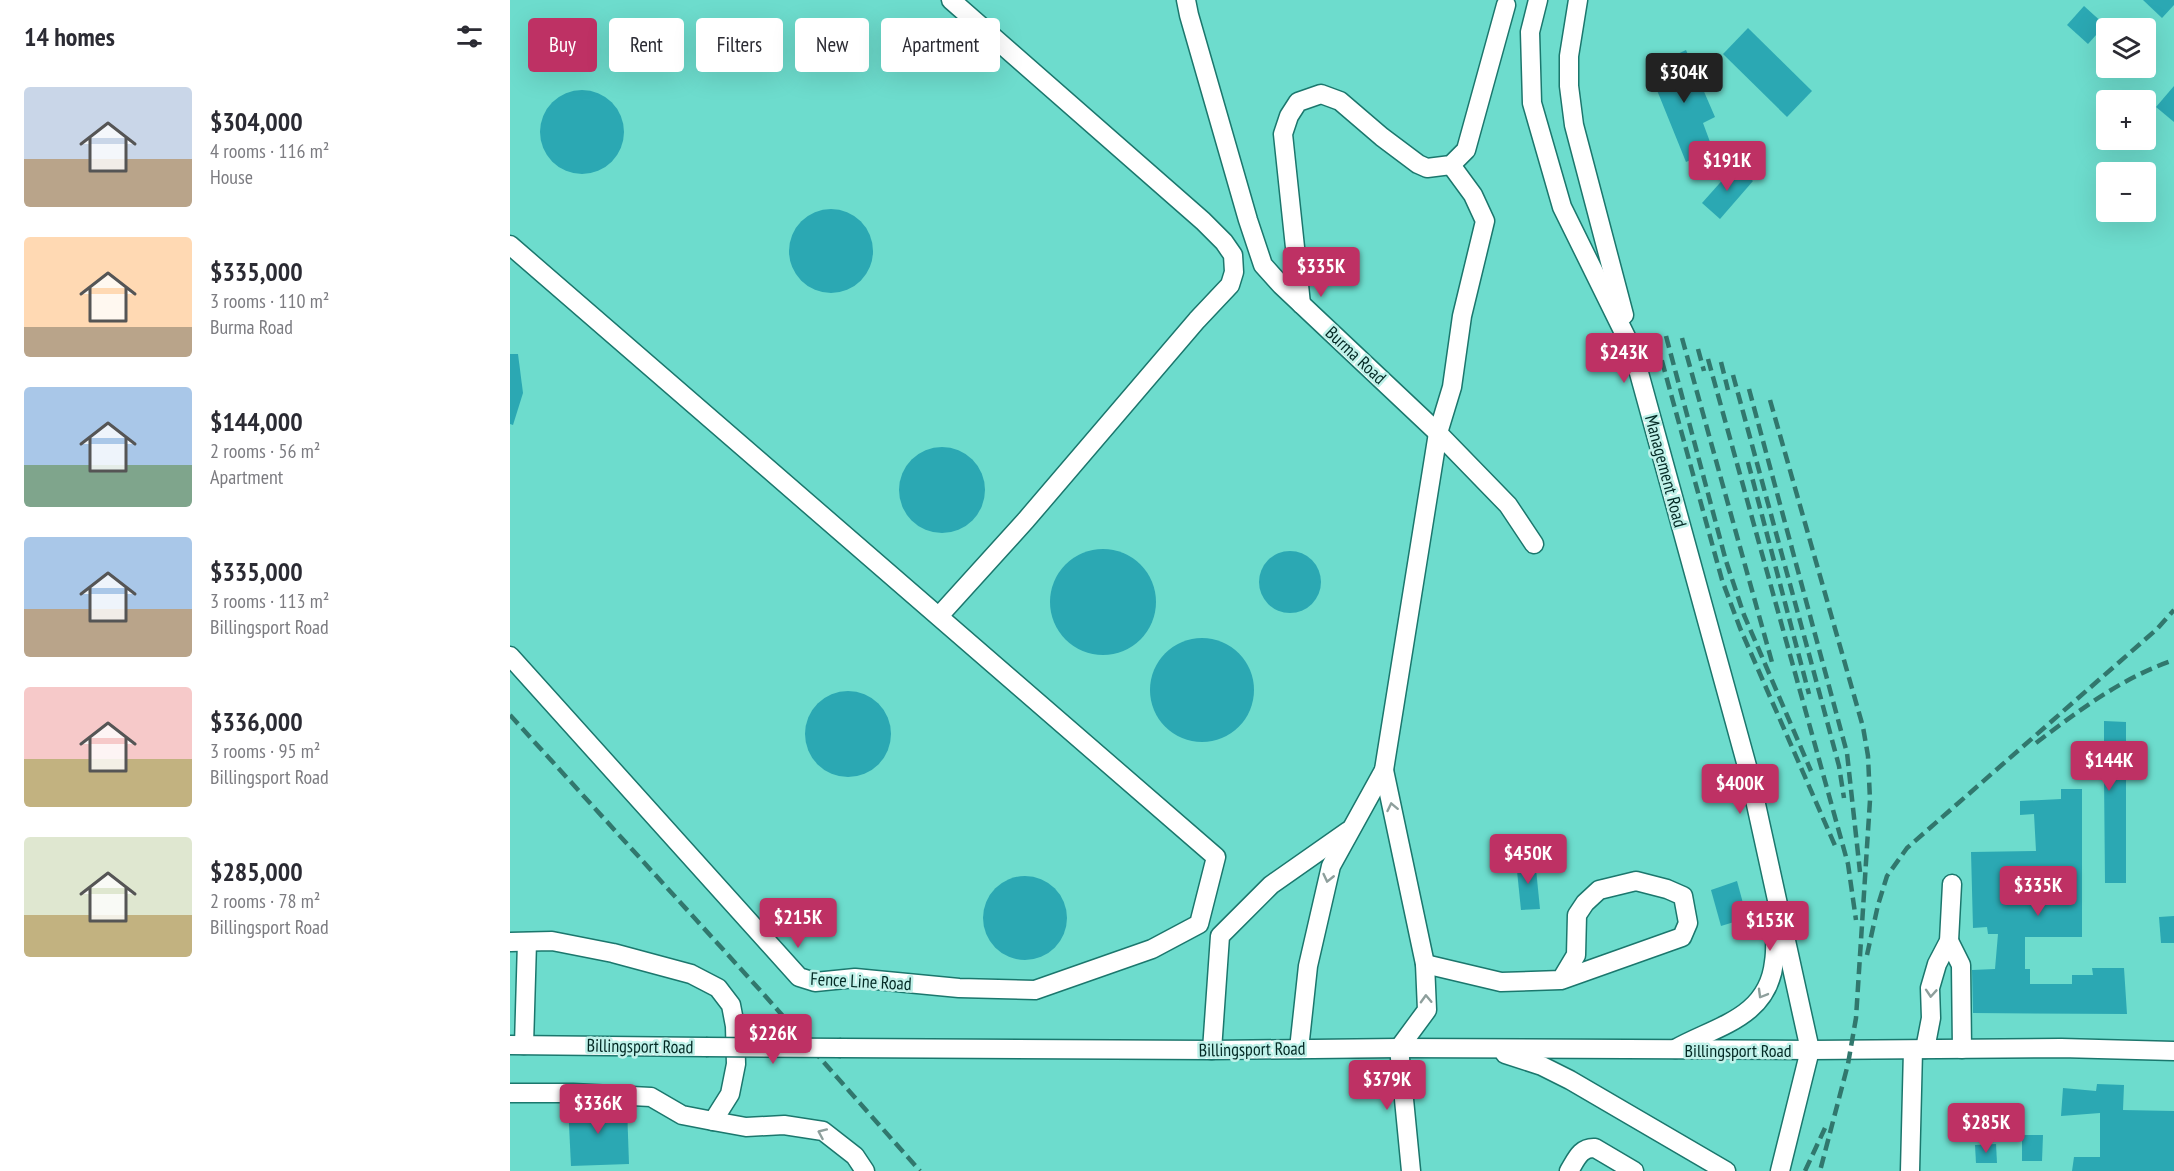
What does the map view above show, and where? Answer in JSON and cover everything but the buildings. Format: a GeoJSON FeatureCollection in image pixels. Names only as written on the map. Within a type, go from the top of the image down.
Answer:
{"type":"FeatureCollection","features":[{"type":"Feature","properties":{"kind":"street"},"geometry":{"type":"LineString","coordinates":[[510,245],[939,616],[1026,520],[1197,320],[1230,285],[1234,272],[1233,255],[1203,220],[951,0]]}},
{"type":"Feature","properties":{"kind":"street","name":"Burma Road"},"geometry":{"type":"LineString","coordinates":[[1186,0],[1248,220],[1263,265],[1508,505],[1534,544]]}},
{"type":"Feature","properties":{"kind":"street","name":"Management Road"},"geometry":{"type":"LineString","coordinates":[[1538,0],[1530,32],[1532,103],[1562,207],[1633,351],[1750,777],[1776,897]]}},
{"type":"Feature","properties":{"kind":"street"},"geometry":{"type":"LineString","coordinates":[[1578,0],[1569,56],[1569,86],[1574,125],[1633,351]]}},
{"type":"Feature","properties":{"kind":"street"},"geometry":{"type":"LineString","coordinates":[[1301,304],[1283,134],[1289,116],[1298,102],[1321,94],[1340,101],[1418,164],[1427,168],[1451,165],[1466,150],[1506,5]]}},
{"type":"Feature","properties":{"kind":"street"},"geometry":{"type":"LineString","coordinates":[[1299,1048],[1308,966],[1331,867],[1384,770],[1438,434],[1452,387],[1462,316],[1485,221],[1473,195],[1451,165]]}},
{"type":"Feature","properties":{"kind":"street","name":"Fence Line Road"},"geometry":{"type":"LineString","coordinates":[[510,656],[799,977],[815,982],[855,978],[959,987],[1035,990],[1152,949],[1199,924],[1216,857],[939,616]]}},
{"type":"Feature","properties":{"kind":"street"},"geometry":{"type":"LineString","coordinates":[[1384,770],[1425,964],[1427,1010],[1399,1048],[1411,1171]]}},
{"type":"Feature","properties":{"kind":"street"},"geometry":{"type":"LineString","coordinates":[[1212,1050],[1220,936],[1271,885],[1352,828]]}},
{"type":"Feature","properties":{"kind":"street"},"geometry":{"type":"LineString","coordinates":[[1425,964],[1501,982],[1561,980],[1682,938],[1688,923],[1683,896],[1667,889],[1636,882],[1599,890],[1585,903],[1577,915],[1576,955],[1561,980]]}},
{"type":"Feature","properties":{"kind":"street"},"geometry":{"type":"LineString","coordinates":[[1910,1171],[1919,1049],[1931,1018],[1930,988],[1936,964],[1949,941],[1952,884]]}},
{"type":"Feature","properties":{"kind":"street"},"geometry":{"type":"LineString","coordinates":[[1674,1050],[1734,1021],[1752,1009],[1762,997],[1774,964],[1776,897]]}},
{"type":"Feature","properties":{"kind":"street"},"geometry":{"type":"LineString","coordinates":[[1776,897],[1810,1050],[1780,1171]]}},
{"type":"Feature","properties":{"kind":"street"},"geometry":{"type":"LineString","coordinates":[[517,1045],[519,942],[552,941],[613,953],[691,974],[718,988],[731,1005],[735,1026],[736,1064],[730,1094],[713,1121]]}},
{"type":"Feature","properties":{"kind":"street"},"geometry":{"type":"LineString","coordinates":[[1949,941],[1961,965],[1962,1049]]}},
{"type":"Feature","properties":{"kind":"street","name":"Billingsport Road"},"geometry":{"type":"LineString","coordinates":[[517,1045],[1212,1050],[2061,1048],[2174,1051]]}},
{"type":"Feature","properties":{"kind":"street"},"geometry":{"type":"LineString","coordinates":[[1489,1049],[1542,1066],[1570,1080],[1726,1171]]}},
{"type":"Feature","properties":{"kind":"street"},"geometry":{"type":"LineString","coordinates":[[510,1093],[651,1097],[682,1115],[746,1127],[784,1125],[823,1131],[855,1156],[865,1171]]}},
{"type":"Feature","properties":{"kind":"street"},"geometry":{"type":"LineString","coordinates":[[1569,1171],[1580,1152],[1590,1147],[1634,1171]]}},
{"type":"Feature","properties":{"kind":"railway"},"geometry":{"type":"LineString","coordinates":[[1666,336],[1726,561],[1744,615],[1811,771]]}},
{"type":"Feature","properties":{"kind":"railway"},"geometry":{"type":"LineString","coordinates":[[1682,338],[1773,666]]}},
{"type":"Feature","properties":{"kind":"railway"},"geometry":{"type":"LineString","coordinates":[[1657,343],[1722,580],[1740,628],[1836,848]]}},
{"type":"Feature","properties":{"kind":"railway"},"geometry":{"type":"LineString","coordinates":[[1698,349],[1704,371]]}},
{"type":"Feature","properties":{"kind":"railway"},"geometry":{"type":"LineString","coordinates":[[1708,359],[1848,864],[1856,920]]}},
{"type":"Feature","properties":{"kind":"railway"},"geometry":{"type":"LineString","coordinates":[[1721,362],[1728,390]]}},
{"type":"Feature","properties":{"kind":"railway"},"geometry":{"type":"LineString","coordinates":[[1733,375],[1839,766],[1844,798]]}},
{"type":"Feature","properties":{"kind":"railway"},"geometry":{"type":"LineString","coordinates":[[1749,389],[1847,753],[1860,872]]}},
{"type":"Feature","properties":{"kind":"railway"},"geometry":{"type":"LineString","coordinates":[[1770,400],[1863,727],[1868,756],[1870,800],[1856,1018],[1848,1064],[1820,1171]]}},
{"type":"Feature","properties":{"kind":"railway"},"geometry":{"type":"LineString","coordinates":[[1748,462],[1809,694]]}},
{"type":"Feature","properties":{"kind":"railway"},"geometry":{"type":"LineString","coordinates":[[1867,955],[1887,876],[1907,848],[2157,629],[2174,610]]}},
{"type":"Feature","properties":{"kind":"railway"},"geometry":{"type":"LineString","coordinates":[[2036,743],[2119,685],[2174,660]]}},
{"type":"Feature","properties":{"kind":"railway"},"geometry":{"type":"LineString","coordinates":[[510,715],[759,989],[920,1171]]}},
{"type":"Feature","properties":{"kind":"railway"},"geometry":{"type":"LineString","coordinates":[[1805,1171],[1825,1128]]}}]}
